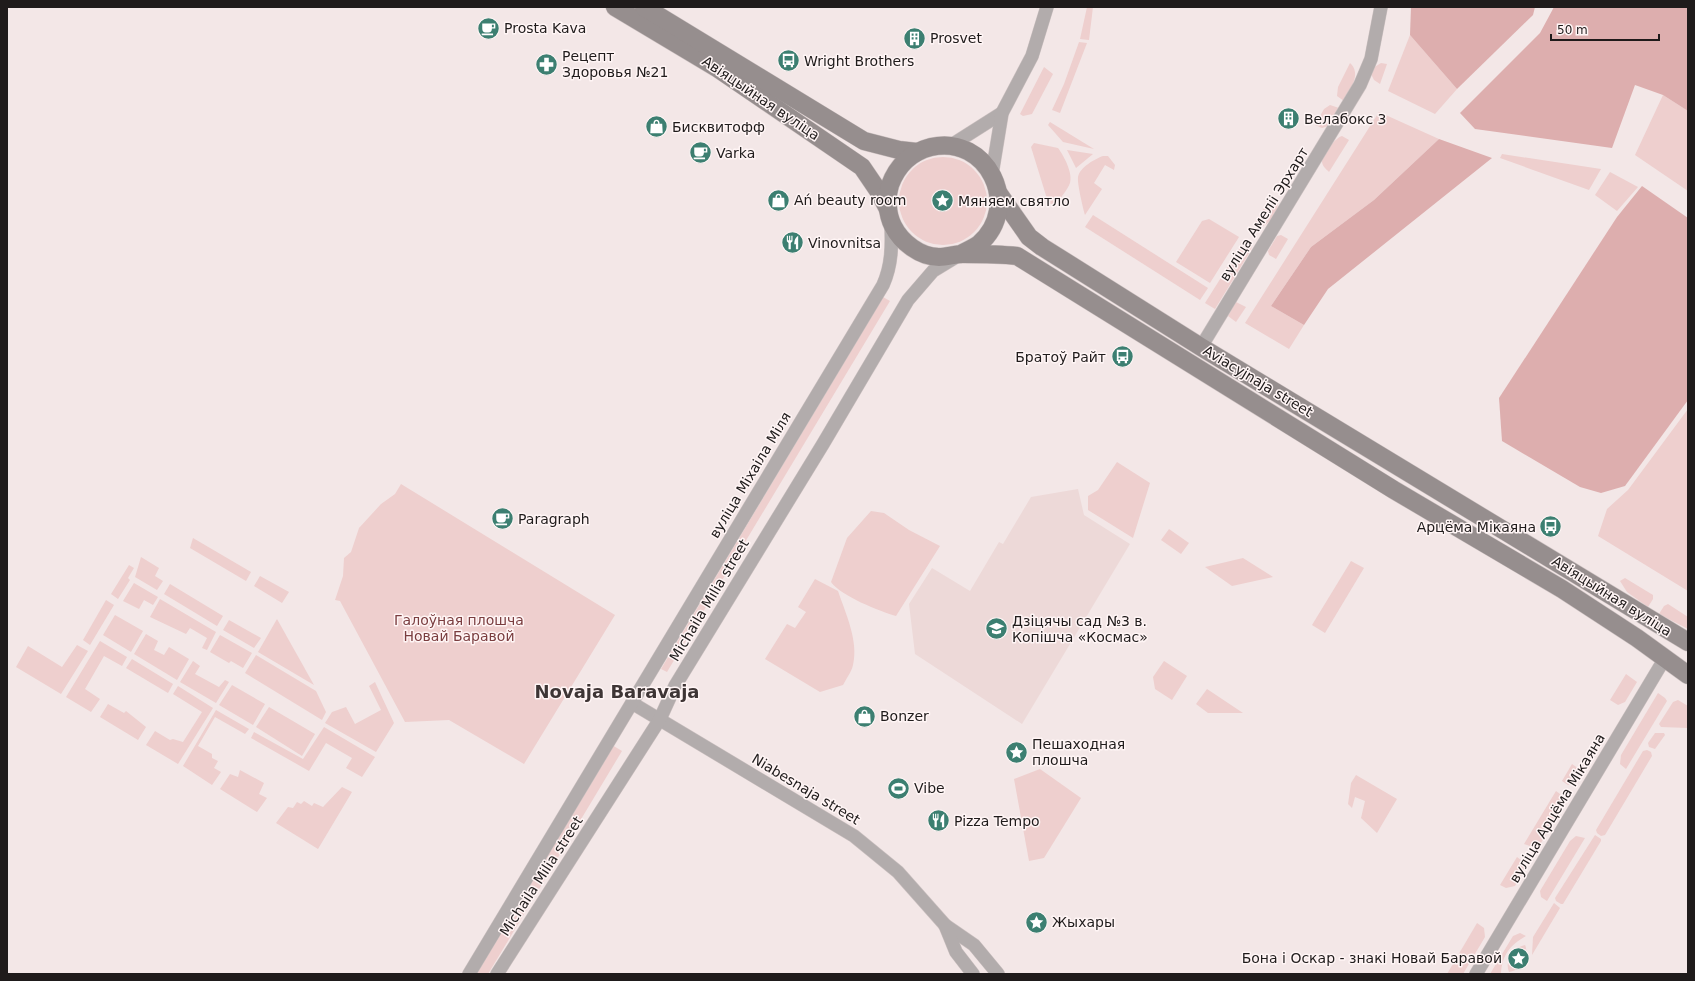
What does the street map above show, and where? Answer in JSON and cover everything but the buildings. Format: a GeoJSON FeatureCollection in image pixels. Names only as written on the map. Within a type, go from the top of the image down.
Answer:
{"type":"FeatureCollection","features":[{"type":"Feature","properties":{"kind":"main road","name":"Авіяцыйная вуліца"},"geometry":{"type":"LineString","coordinates":[[615,7],[717,68],[862,166],[879,192],[890,216]]}},
{"type":"Feature","properties":{"kind":"main road","name":"Авіяцыйная вуліца"},"geometry":{"type":"LineString","coordinates":[[644,7],[864,140],[892,149],[917,152]]}},
{"type":"Feature","properties":{"kind":"main road"},"geometry":{"type":"LineString","coordinates":[[936,146],[950,146],[974,155],[992,174],[998,193],[998,214],[992,228],[979,244],[961,254],[937,257],[917,250],[900,238],[890,216],[889,190],[893,177],[901,165],[917,152],[936,146]]}},
{"type":"Feature","properties":{"kind":"main road","name":"Aviacyjnaja street"},"geometry":{"type":"LineString","coordinates":[[998,193],[1029,237],[1042,247],[1201,346]]}},
{"type":"Feature","properties":{"kind":"main road","name":"Авіяцыйная вуліца"},"geometry":{"type":"LineString","coordinates":[[961,254],[1001,254],[1017,256],[1388,486],[1562,589],[1637,638],[1688,675]]}},
{"type":"Feature","properties":{"kind":"main road","name":"Авіяцыйная вуліца"},"geometry":{"type":"LineString","coordinates":[[1201,346],[1683,639]]}},
{"type":"Feature","properties":{"kind":"main road"},"geometry":{"type":"LineString","coordinates":[[1665,658],[1683,639]]}},
{"type":"Feature","properties":{"kind":"street"},"geometry":{"type":"LineString","coordinates":[[992,174],[1002,113],[1032,56],[1047,7]]}},
{"type":"Feature","properties":{"kind":"street","name":"вуліца Амеліі Эрхарт"},"geometry":{"type":"LineString","coordinates":[[1201,346],[1357,90],[1371,59],[1381,7]]}},
{"type":"Feature","properties":{"kind":"street"},"geometry":{"type":"LineString","coordinates":[[950,146],[1002,113]]}},
{"type":"Feature","properties":{"kind":"street","name":"вуліца Міхаіла Міля"},"geometry":{"type":"LineString","coordinates":[[469,974],[883,285],[889,273],[891,258],[890,216]]}},
{"type":"Feature","properties":{"kind":"street","name":"Michaila Milia street"},"geometry":{"type":"LineString","coordinates":[[497,974],[660,719],[676,686],[823,444],[908,300],[933,271],[961,254]]}},
{"type":"Feature","properties":{"kind":"street","name":"вуліца Арцёма Мікаяна"},"geometry":{"type":"LineString","coordinates":[[1476,974],[1665,658]]}},
{"type":"Feature","properties":{"kind":"street","name":"Niabesnaja street"},"geometry":{"type":"LineString","coordinates":[[632,703],[854,836],[898,872],[945,925],[974,945],[998,974]]}},
{"type":"Feature","properties":{"kind":"street","name":"Niabesnaja street"},"geometry":{"type":"LineString","coordinates":[[945,925],[956,952],[973,974]]}},
{"type":"Feature","properties":{"kind":"shaded area"},"geometry":{"type":"Polygon","coordinates":[[[1411,7],[1535,7],[1533,15],[1457,89],[1410,35],[1411,7]]]}},
{"type":"Feature","properties":{"kind":"shaded area"},"geometry":{"type":"Polygon","coordinates":[[[1554,7],[1688,7],[1688,111],[1663,95],[1635,85],[1612,148],[1475,129],[1460,113],[1540,33],[1554,7]]]}},
{"type":"Feature","properties":{"kind":"shaded area"},"geometry":{"type":"Polygon","coordinates":[[[1439,139],[1492,158],[1328,289],[1304,325],[1271,306],[1311,247],[1374,200],[1439,139]]]}},
{"type":"Feature","properties":{"kind":"shaded area"},"geometry":{"type":"Polygon","coordinates":[[[1642,186],[1688,218],[1688,400],[1625,486],[1601,493],[1580,487],[1502,441],[1499,398],[1617,217],[1642,186]]]}},
{"type":"Feature","properties":{"kind":"shaded area","name":"Дзіцячы сад №3 в. Копішча «Космас»"},"geometry":{"type":"Polygon","coordinates":[[[1078,489],[1084,515],[1130,544],[1022,724],[915,654],[909,604],[932,568],[970,591],[999,542],[1003,544],[1031,497],[1078,489]]]}},
{"type":"Feature","properties":{"kind":"green space"},"geometry":{"type":"Polygon","coordinates":[[[1087,7],[1093,7],[1089,40],[1080,39],[1087,7]]]}},
{"type":"Feature","properties":{"kind":"green space"},"geometry":{"type":"Polygon","coordinates":[[[1410,35],[1457,89],[1435,114],[1388,91],[1410,35]]]}},
{"type":"Feature","properties":{"kind":"green space"},"geometry":{"type":"Polygon","coordinates":[[[1079,42],[1087,43],[1060,113],[1052,110],[1064,84],[1079,42]]]}},
{"type":"Feature","properties":{"kind":"green space"},"geometry":{"type":"Polygon","coordinates":[[[1350,63],[1355,72],[1355,77],[1352,87],[1344,101],[1337,96],[1338,87],[1350,63]]]}},
{"type":"Feature","properties":{"kind":"green space"},"geometry":{"type":"Polygon","coordinates":[[[1381,63],[1387,64],[1380,84],[1374,80],[1371,74],[1373,68],[1381,63]]]}},
{"type":"Feature","properties":{"kind":"green space"},"geometry":{"type":"Polygon","coordinates":[[[1044,67],[1053,74],[1032,114],[1023,116],[1020,114],[1044,67]]]}},
{"type":"Feature","properties":{"kind":"green space"},"geometry":{"type":"Polygon","coordinates":[[[1663,95],[1688,111],[1688,191],[1635,155],[1663,95]]]}},
{"type":"Feature","properties":{"kind":"green space"},"geometry":{"type":"Polygon","coordinates":[[[1330,105],[1339,108],[1328,126],[1322,128],[1315,125],[1324,109],[1330,105]]]}},
{"type":"Feature","properties":{"kind":"green space"},"geometry":{"type":"Polygon","coordinates":[[[1379,112],[1439,139],[1374,200],[1311,247],[1271,306],[1304,325],[1289,349],[1245,323],[1379,112]]]}},
{"type":"Feature","properties":{"kind":"green space"},"geometry":{"type":"Polygon","coordinates":[[[1050,122],[1094,149],[1063,142],[1048,125],[1050,122]]]}},
{"type":"Feature","properties":{"kind":"green space"},"geometry":{"type":"Polygon","coordinates":[[[1342,136],[1349,140],[1329,172],[1324,167],[1322,161],[1323,158],[1333,143],[1342,136]]]}},
{"type":"Feature","properties":{"kind":"green space"},"geometry":{"type":"Polygon","coordinates":[[[1034,143],[1058,148],[1069,170],[1071,179],[1070,183],[1055,207],[1048,202],[1031,147],[1034,143]]]}},
{"type":"Feature","properties":{"kind":"green space"},"geometry":{"type":"Polygon","coordinates":[[[1067,150],[1093,154],[1076,168],[1067,150]]]}},
{"type":"Feature","properties":{"kind":"green space"},"geometry":{"type":"Polygon","coordinates":[[[1502,154],[1601,169],[1589,190],[1500,158],[1502,154]]]}},
{"type":"Feature","properties":{"kind":"green space"},"geometry":{"type":"Polygon","coordinates":[[[1103,156],[1108,156],[1115,165],[1114,170],[1105,165],[1094,183],[1102,189],[1085,215],[1079,190],[1079,173],[1092,161],[1103,156]]]}},
{"type":"Feature","properties":{"kind":"green space"},"geometry":{"type":"Polygon","coordinates":[[[943,157],[960,160],[968,164],[980,176],[984,184],[987,201],[984,218],[980,226],[968,238],[960,242],[943,245],[926,242],[918,238],[906,226],[902,218],[899,201],[902,184],[906,176],[918,164],[926,160],[943,157]]]}},
{"type":"Feature","properties":{"kind":"green space"},"geometry":{"type":"Polygon","coordinates":[[[1610,172],[1638,187],[1617,211],[1595,195],[1610,172]]]}},
{"type":"Feature","properties":{"kind":"green space"},"geometry":{"type":"Polygon","coordinates":[[[1272,195],[1276,199],[1277,204],[1276,213],[1273,218],[1265,225],[1260,227],[1253,226],[1272,195]]]}},
{"type":"Feature","properties":{"kind":"green space"},"geometry":{"type":"Polygon","coordinates":[[[1093,215],[1208,288],[1200,300],[1085,227],[1093,215]]]}},
{"type":"Feature","properties":{"kind":"green space"},"geometry":{"type":"Polygon","coordinates":[[[1209,219],[1239,237],[1210,283],[1176,262],[1202,221],[1209,219]]]}},
{"type":"Feature","properties":{"kind":"green space"},"geometry":{"type":"Polygon","coordinates":[[[1281,235],[1288,239],[1276,259],[1269,255],[1268,251],[1277,236],[1281,235]]]}},
{"type":"Feature","properties":{"kind":"green space"},"geometry":{"type":"Polygon","coordinates":[[[1246,238],[1252,246],[1250,252],[1215,309],[1205,303],[1246,238]]]}},
{"type":"Feature","properties":{"kind":"green space"},"geometry":{"type":"Polygon","coordinates":[[[883,297],[890,301],[667,672],[661,669],[883,297]]]}},
{"type":"Feature","properties":{"kind":"green space"},"geometry":{"type":"Polygon","coordinates":[[[1236,302],[1246,307],[1236,322],[1228,316],[1236,302]]]}},
{"type":"Feature","properties":{"kind":"green space"},"geometry":{"type":"Polygon","coordinates":[[[1688,409],[1688,591],[1598,536],[1607,509],[1628,490],[1688,409]]]}},
{"type":"Feature","properties":{"kind":"green space"},"geometry":{"type":"Polygon","coordinates":[[[1117,462],[1150,483],[1133,538],[1088,510],[1088,496],[1098,490],[1117,462]]]}},
{"type":"Feature","properties":{"kind":"green space","name":"Галоўная плошча Новай Баравой"},"geometry":{"type":"Polygon","coordinates":[[[401,484],[615,615],[524,764],[449,720],[405,722],[340,601],[335,600],[343,576],[344,558],[351,552],[359,528],[381,504],[395,494],[401,484]]]}},
{"type":"Feature","properties":{"kind":"green space"},"geometry":{"type":"Polygon","coordinates":[[[871,511],[884,513],[909,530],[940,546],[896,616],[880,611],[851,598],[831,582],[847,538],[871,511]]]}},
{"type":"Feature","properties":{"kind":"green space"},"geometry":{"type":"Polygon","coordinates":[[[1169,529],[1189,543],[1181,554],[1161,540],[1169,529]]]}},
{"type":"Feature","properties":{"kind":"green space"},"geometry":{"type":"Polygon","coordinates":[[[193,538],[251,572],[246,581],[190,548],[193,538]]]}},
{"type":"Feature","properties":{"kind":"green space"},"geometry":{"type":"Polygon","coordinates":[[[141,557],[159,568],[155,576],[163,581],[157,590],[135,577],[141,557]]]}},
{"type":"Feature","properties":{"kind":"green space"},"geometry":{"type":"Polygon","coordinates":[[[1243,558],[1273,577],[1232,586],[1205,567],[1243,558]]]}},
{"type":"Feature","properties":{"kind":"green space"},"geometry":{"type":"Polygon","coordinates":[[[1351,561],[1364,568],[1325,633],[1312,625],[1351,561]]]}},
{"type":"Feature","properties":{"kind":"green space"},"geometry":{"type":"Polygon","coordinates":[[[129,565],[134,568],[128,578],[130,580],[118,599],[111,594],[129,565]]]}},
{"type":"Feature","properties":{"kind":"green space"},"geometry":{"type":"Polygon","coordinates":[[[260,576],[289,592],[282,603],[254,586],[260,576]]]}},
{"type":"Feature","properties":{"kind":"green space"},"geometry":{"type":"Polygon","coordinates":[[[1625,578],[1653,595],[1653,599],[1648,607],[1627,592],[1620,581],[1625,578]]]}},
{"type":"Feature","properties":{"kind":"green space"},"geometry":{"type":"Polygon","coordinates":[[[815,579],[838,591],[853,637],[854,646],[852,667],[843,685],[820,692],[765,659],[787,624],[795,628],[806,612],[798,607],[815,579]]]}},
{"type":"Feature","properties":{"kind":"green space"},"geometry":{"type":"Polygon","coordinates":[[[134,583],[158,597],[153,605],[144,600],[139,609],[123,601],[134,583]]]}},
{"type":"Feature","properties":{"kind":"green space"},"geometry":{"type":"Polygon","coordinates":[[[170,584],[223,616],[217,626],[164,594],[170,584]]]}},
{"type":"Feature","properties":{"kind":"green space"},"geometry":{"type":"Polygon","coordinates":[[[160,599],[216,632],[207,650],[202,648],[207,638],[190,628],[186,634],[150,617],[160,599]]]}},
{"type":"Feature","properties":{"kind":"green space"},"geometry":{"type":"Polygon","coordinates":[[[106,600],[114,605],[90,645],[83,640],[106,600]]]}},
{"type":"Feature","properties":{"kind":"green space"},"geometry":{"type":"Polygon","coordinates":[[[1668,604],[1688,617],[1688,629],[1659,614],[1664,606],[1668,604]]]}},
{"type":"Feature","properties":{"kind":"green space"},"geometry":{"type":"Polygon","coordinates":[[[115,615],[143,631],[131,652],[103,635],[115,615]]]}},
{"type":"Feature","properties":{"kind":"green space"},"geometry":{"type":"Polygon","coordinates":[[[277,619],[314,685],[258,652],[277,619]]]}},
{"type":"Feature","properties":{"kind":"green space"},"geometry":{"type":"Polygon","coordinates":[[[229,620],[261,638],[254,648],[223,630],[229,620]]]}},
{"type":"Feature","properties":{"kind":"green space"},"geometry":{"type":"Polygon","coordinates":[[[146,634],[158,641],[154,650],[164,655],[169,647],[189,659],[177,680],[134,654],[146,634]]]}},
{"type":"Feature","properties":{"kind":"green space"},"geometry":{"type":"Polygon","coordinates":[[[220,635],[252,653],[243,668],[231,661],[229,663],[210,652],[220,635]]]}},
{"type":"Feature","properties":{"kind":"green space"},"geometry":{"type":"Polygon","coordinates":[[[100,641],[127,657],[122,666],[104,656],[85,689],[100,699],[91,712],[66,697],[100,641]]]}},
{"type":"Feature","properties":{"kind":"green space"},"geometry":{"type":"Polygon","coordinates":[[[77,645],[88,651],[61,694],[16,667],[28,646],[62,667],[77,645]]]}},
{"type":"Feature","properties":{"kind":"green space"},"geometry":{"type":"Polygon","coordinates":[[[256,655],[316,691],[326,712],[322,720],[245,673],[256,655]]]}},
{"type":"Feature","properties":{"kind":"green space"},"geometry":{"type":"Polygon","coordinates":[[[132,659],[173,684],[168,693],[126,668],[132,659]]]}},
{"type":"Feature","properties":{"kind":"green space"},"geometry":{"type":"Polygon","coordinates":[[[193,661],[200,666],[195,674],[219,687],[225,680],[229,682],[216,703],[180,682],[193,661]]]}},
{"type":"Feature","properties":{"kind":"green space"},"geometry":{"type":"Polygon","coordinates":[[[1164,661],[1187,676],[1172,700],[1155,689],[1153,677],[1164,661]]]}},
{"type":"Feature","properties":{"kind":"green space"},"geometry":{"type":"Polygon","coordinates":[[[1626,674],[1637,682],[1625,702],[1618,705],[1610,700],[1626,674]]]}},
{"type":"Feature","properties":{"kind":"green space"},"geometry":{"type":"Polygon","coordinates":[[[375,682],[394,723],[376,752],[325,723],[332,712],[346,707],[355,724],[381,710],[369,686],[375,682]]]}},
{"type":"Feature","properties":{"kind":"green space"},"geometry":{"type":"Polygon","coordinates":[[[232,685],[265,704],[253,725],[219,705],[232,685]]]}},
{"type":"Feature","properties":{"kind":"green space"},"geometry":{"type":"Polygon","coordinates":[[[178,686],[213,708],[178,764],[146,745],[155,731],[170,740],[173,739],[183,742],[202,712],[173,694],[178,686]]]}},
{"type":"Feature","properties":{"kind":"green space"},"geometry":{"type":"Polygon","coordinates":[[[1207,689],[1243,713],[1208,713],[1196,704],[1207,689]]]}},
{"type":"Feature","properties":{"kind":"green space"},"geometry":{"type":"Polygon","coordinates":[[[1658,693],[1667,701],[1626,769],[1620,764],[1621,755],[1658,693]]]}},
{"type":"Feature","properties":{"kind":"green space"},"geometry":{"type":"Polygon","coordinates":[[[1678,700],[1688,706],[1688,728],[1661,727],[1659,724],[1673,702],[1678,700]]]}},
{"type":"Feature","properties":{"kind":"green space"},"geometry":{"type":"Polygon","coordinates":[[[108,704],[124,713],[126,711],[146,727],[138,740],[100,717],[108,704]]]}},
{"type":"Feature","properties":{"kind":"green space"},"geometry":{"type":"Polygon","coordinates":[[[269,707],[315,734],[302,756],[256,727],[269,707]]]}},
{"type":"Feature","properties":{"kind":"green space"},"geometry":{"type":"Polygon","coordinates":[[[216,710],[249,729],[245,734],[215,717],[198,746],[212,754],[212,758],[218,761],[214,768],[221,772],[212,785],[183,766],[216,710]]]}},
{"type":"Feature","properties":{"kind":"green space"},"geometry":{"type":"Polygon","coordinates":[[[324,727],[375,757],[362,777],[346,768],[352,758],[326,743],[309,771],[251,738],[254,732],[303,759],[324,727]]]}},
{"type":"Feature","properties":{"kind":"green space"},"geometry":{"type":"Polygon","coordinates":[[[1655,733],[1664,733],[1665,735],[1655,749],[1649,747],[1648,743],[1655,733]]]}},
{"type":"Feature","properties":{"kind":"green space"},"geometry":{"type":"Polygon","coordinates":[[[612,745],[622,751],[488,974],[474,974],[612,745]]]}},
{"type":"Feature","properties":{"kind":"green space"},"geometry":{"type":"Polygon","coordinates":[[[1647,750],[1651,752],[1652,756],[1605,835],[1601,836],[1596,830],[1643,751],[1647,750]]]}},
{"type":"Feature","properties":{"kind":"green space"},"geometry":{"type":"Polygon","coordinates":[[[1572,764],[1579,769],[1581,775],[1577,783],[1568,785],[1562,781],[1572,764]]]}},
{"type":"Feature","properties":{"kind":"green space"},"geometry":{"type":"Polygon","coordinates":[[[1040,769],[1081,798],[1044,858],[1029,861],[1014,779],[1040,769]]]}},
{"type":"Feature","properties":{"kind":"green space"},"geometry":{"type":"Polygon","coordinates":[[[240,770],[264,783],[259,794],[267,798],[257,812],[220,789],[230,774],[238,777],[240,770]]]}},
{"type":"Feature","properties":{"kind":"green space"},"geometry":{"type":"Polygon","coordinates":[[[1356,775],[1397,799],[1377,833],[1361,818],[1365,801],[1355,797],[1352,808],[1348,804],[1351,783],[1356,775]]]}},
{"type":"Feature","properties":{"kind":"green space"},"geometry":{"type":"Polygon","coordinates":[[[342,787],[352,792],[318,849],[276,823],[288,807],[293,808],[297,802],[301,804],[304,801],[312,806],[314,803],[323,807],[342,787]]]}},
{"type":"Feature","properties":{"kind":"green space"},"geometry":{"type":"Polygon","coordinates":[[[1556,791],[1564,797],[1564,804],[1541,843],[1533,847],[1524,844],[1556,791]]]}},
{"type":"Feature","properties":{"kind":"green space"},"geometry":{"type":"Polygon","coordinates":[[[1595,835],[1601,839],[1601,841],[1563,904],[1561,904],[1556,901],[1555,898],[1595,835]]]}},
{"type":"Feature","properties":{"kind":"green space"},"geometry":{"type":"Polygon","coordinates":[[[1576,836],[1585,838],[1547,901],[1541,897],[1540,891],[1570,841],[1576,836]]]}},
{"type":"Feature","properties":{"kind":"green space"},"geometry":{"type":"Polygon","coordinates":[[[1517,857],[1525,863],[1524,871],[1515,886],[1506,888],[1500,885],[1517,857]]]}},
{"type":"Feature","properties":{"kind":"green space"},"geometry":{"type":"Polygon","coordinates":[[[1554,903],[1560,908],[1532,955],[1533,937],[1554,903]]]}},
{"type":"Feature","properties":{"kind":"green space"},"geometry":{"type":"Polygon","coordinates":[[[1477,923],[1484,928],[1485,937],[1463,974],[1447,974],[1477,923]]]}},
{"type":"Feature","properties":{"kind":"green space"},"geometry":{"type":"Polygon","coordinates":[[[1520,933],[1526,936],[1515,943],[1508,951],[1503,961],[1501,974],[1490,974],[1513,936],[1520,933]]]}},
{"type":"Feature","properties":{"kind":"green space"},"geometry":{"type":"Polygon","coordinates":[[[1525,945],[1526,954],[1521,966],[1509,972],[1508,963],[1511,955],[1517,948],[1525,945]]]}},
{"type":"Feature","properties":{"kind":"place","name":"Prosta Kava"},"geometry":{"type":"Point","coordinates":[489,28]}},
{"type":"Feature","properties":{"kind":"place","name":"Prosvet"},"geometry":{"type":"Point","coordinates":[914,38]}},
{"type":"Feature","properties":{"kind":"place","name":"Wright Brothers"},"geometry":{"type":"Point","coordinates":[789,61]}},
{"type":"Feature","properties":{"kind":"place","name":"Рецепт Здоровья №21"},"geometry":{"type":"Point","coordinates":[547,64]}},
{"type":"Feature","properties":{"kind":"place","name":"Велабокс 3"},"geometry":{"type":"Point","coordinates":[1289,119]}},
{"type":"Feature","properties":{"kind":"place","name":"Бисквитофф"},"geometry":{"type":"Point","coordinates":[657,127]}},
{"type":"Feature","properties":{"kind":"place","name":"Varka"},"geometry":{"type":"Point","coordinates":[700,153]}},
{"type":"Feature","properties":{"kind":"place","name":"Ań beauty room"},"geometry":{"type":"Point","coordinates":[778,200]}},
{"type":"Feature","properties":{"kind":"place","name":"Мяняем святло"},"geometry":{"type":"Point","coordinates":[943,201]}},
{"type":"Feature","properties":{"kind":"place","name":"Vinovnitsa"},"geometry":{"type":"Point","coordinates":[793,243]}},
{"type":"Feature","properties":{"kind":"place","name":"Братоў Райт"},"geometry":{"type":"Point","coordinates":[1122,357]}},
{"type":"Feature","properties":{"kind":"place","name":"Paragraph"},"geometry":{"type":"Point","coordinates":[503,519]}},
{"type":"Feature","properties":{"kind":"place","name":"Арцёма Мікаяна"},"geometry":{"type":"Point","coordinates":[1551,527]}},
{"type":"Feature","properties":{"kind":"place","name":"Дзіцячы сад №3 в. Копішча «Космас»"},"geometry":{"type":"Point","coordinates":[996,629]}},
{"type":"Feature","properties":{"kind":"place","name":"Bonzer"},"geometry":{"type":"Point","coordinates":[865,716]}},
{"type":"Feature","properties":{"kind":"place","name":"Пешаходная плошча"},"geometry":{"type":"Point","coordinates":[1016,752]}},
{"type":"Feature","properties":{"kind":"place","name":"Vibe"},"geometry":{"type":"Point","coordinates":[898,788]}},
{"type":"Feature","properties":{"kind":"place","name":"Pizza Tempo"},"geometry":{"type":"Point","coordinates":[939,821]}},
{"type":"Feature","properties":{"kind":"place","name":"Жыхары"},"geometry":{"type":"Point","coordinates":[1036,922]}},
{"type":"Feature","properties":{"kind":"place","name":"Бона і Оскар - знакі Новай Баравой"},"geometry":{"type":"Point","coordinates":[1518,958]}},
{"type":"Feature","properties":{"kind":"district","name":"Novaja Baravaja"},"geometry":{"type":"Point","coordinates":[617,691]}}]}
